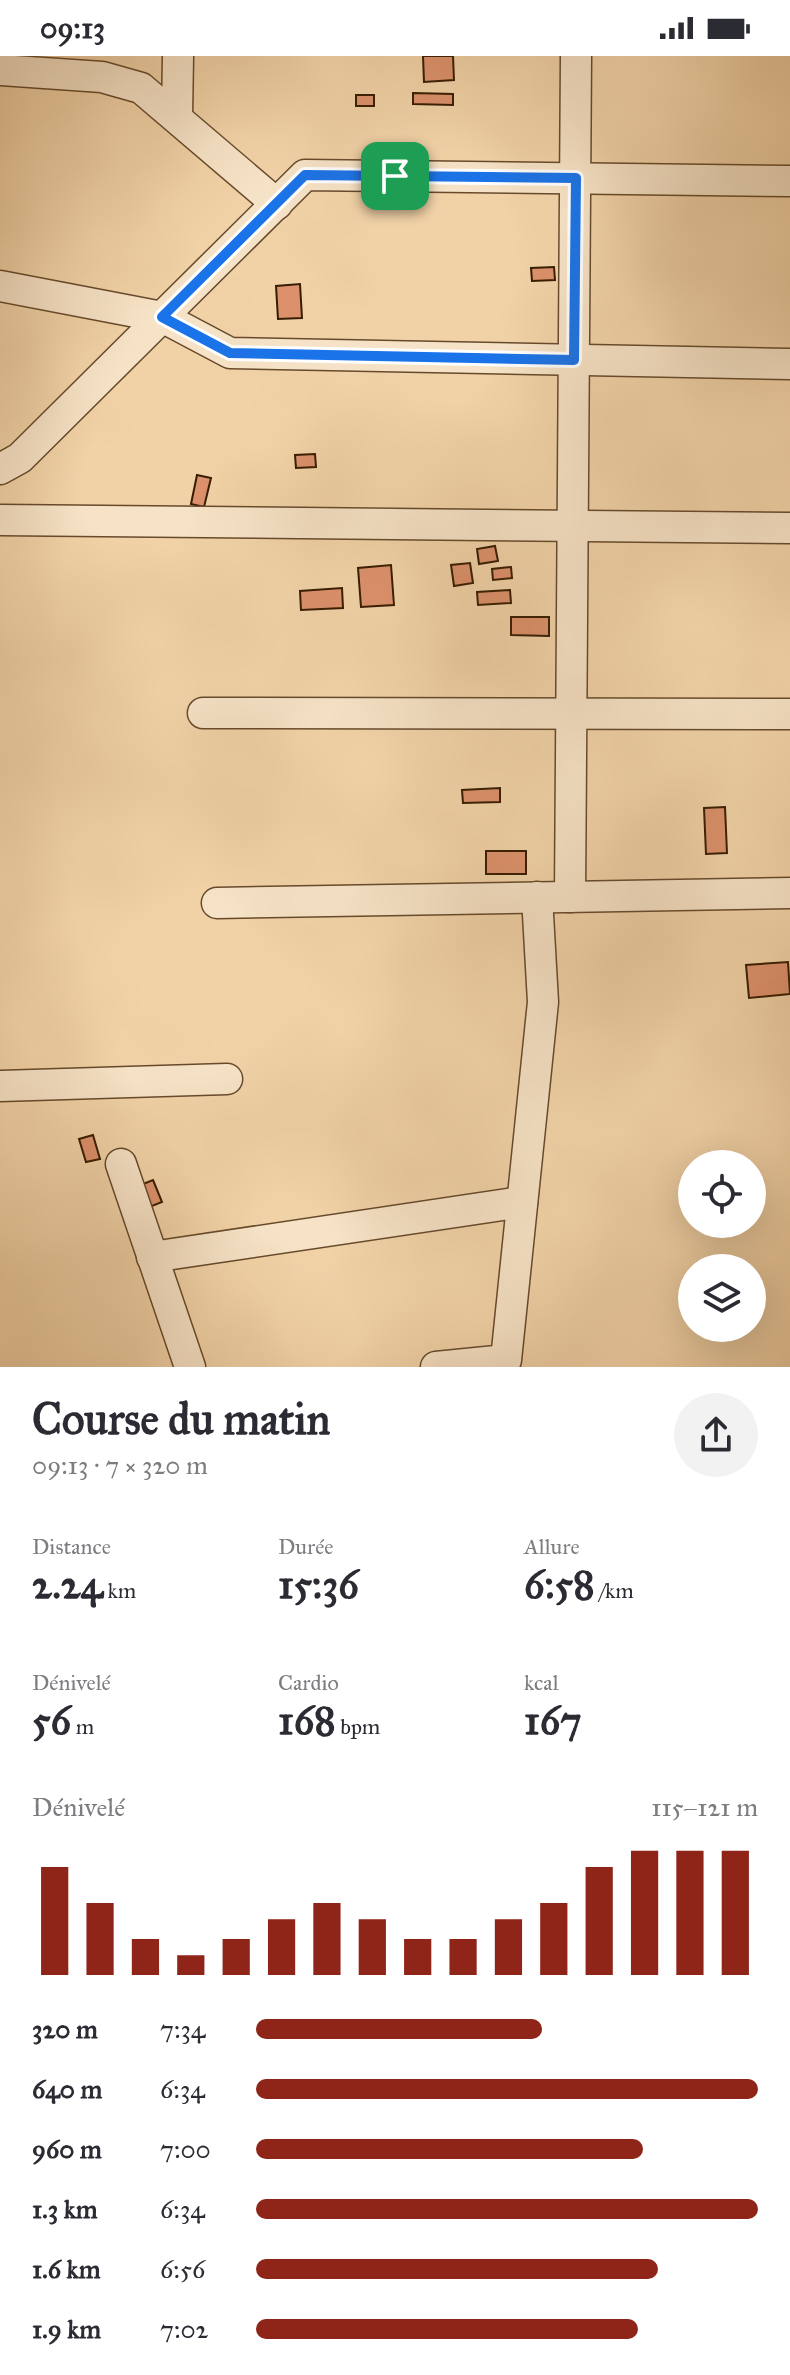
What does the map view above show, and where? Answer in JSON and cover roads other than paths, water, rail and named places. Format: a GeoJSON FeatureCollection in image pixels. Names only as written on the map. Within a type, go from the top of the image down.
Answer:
{"type":"FeatureCollection","features":[{"type":"Feature","properties":{"kind":"street"},"geometry":{"type":"LineString","coordinates":[[177,116],[178,56]]}},
{"type":"Feature","properties":{"kind":"street"},"geometry":{"type":"LineString","coordinates":[[570,897],[576,56]]}},
{"type":"Feature","properties":{"kind":"street"},"geometry":{"type":"LineString","coordinates":[[0,70],[102,77],[141,88],[277,204]]}},
{"type":"Feature","properties":{"kind":"street"},"geometry":{"type":"LineString","coordinates":[[0,469],[20,458],[305,175],[790,181]]}},
{"type":"Feature","properties":{"kind":"street"},"geometry":{"type":"LineString","coordinates":[[0,286],[162,317],[230,353],[790,364]]}},
{"type":"Feature","properties":{"kind":"street"},"geometry":{"type":"LineString","coordinates":[[0,520],[790,528]]}},
{"type":"Feature","properties":{"kind":"street"},"geometry":{"type":"LineString","coordinates":[[203,713],[790,714]]}},
{"type":"Feature","properties":{"kind":"street"},"geometry":{"type":"LineString","coordinates":[[217,903],[790,893]]}},
{"type":"Feature","properties":{"kind":"street"},"geometry":{"type":"LineString","coordinates":[[436,1367],[506,1360],[543,1002],[537,897]]}},
{"type":"Feature","properties":{"kind":"street"},"geometry":{"type":"LineString","coordinates":[[0,1086],[227,1079]]}},
{"type":"Feature","properties":{"kind":"street"},"geometry":{"type":"LineString","coordinates":[[121,1164],[190,1367]]}},
{"type":"Feature","properties":{"kind":"street"},"geometry":{"type":"LineString","coordinates":[[152,1257],[522,1202]]}}]}
